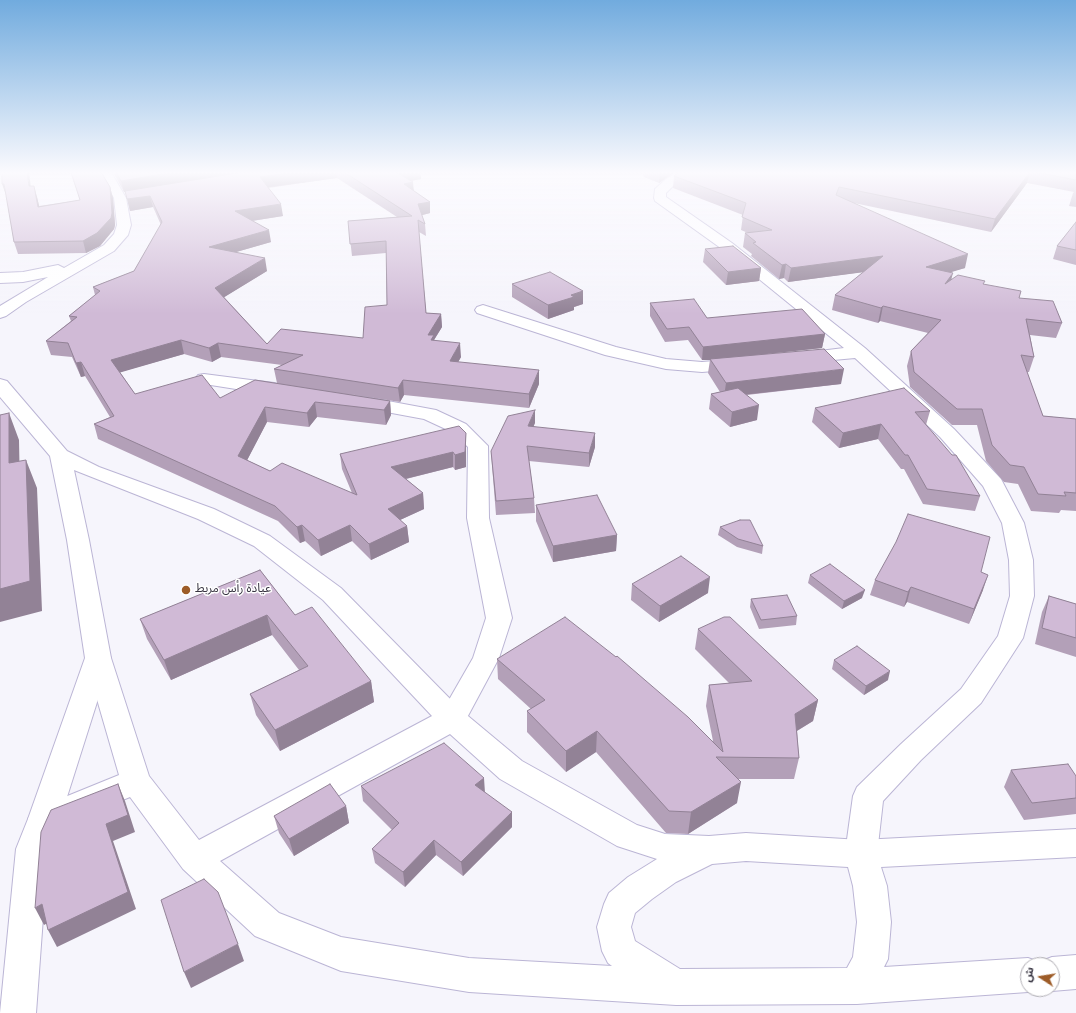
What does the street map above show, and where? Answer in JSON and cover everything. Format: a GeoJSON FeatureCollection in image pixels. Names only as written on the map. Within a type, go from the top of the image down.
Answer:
{"type":"FeatureCollection","features":[{"type":"Feature","properties":{"kind":"main road"},"geometry":{"type":"LineString","coordinates":[[0,313],[20,299],[109,248],[120,235],[124,225],[123,219]]}},
{"type":"Feature","properties":{"kind":"main road"},"geometry":{"type":"LineString","coordinates":[[690,219],[727,246],[859,352],[948,433],[993,484],[1013,523],[1021,560],[1022,596],[1010,638],[971,696],[911,752],[868,796],[861,854],[870,886],[874,922],[870,959],[857,986]]}},
{"type":"Feature","properties":{"kind":"main road"},"geometry":{"type":"LineString","coordinates":[[0,278],[46,274],[86,262]]}},
{"type":"Feature","properties":{"kind":"main road"},"geometry":{"type":"LineString","coordinates":[[483,310],[611,352],[666,364],[702,367],[756,363]]}},
{"type":"Feature","properties":{"kind":"main road"},"geometry":{"type":"LineString","coordinates":[[786,360],[859,352]]}},
{"type":"Feature","properties":{"kind":"main road"},"geometry":{"type":"LineString","coordinates":[[204,379],[290,392]]}},
{"type":"Feature","properties":{"kind":"main road"},"geometry":{"type":"LineString","coordinates":[[0,385],[60,455],[92,471],[206,514],[262,541],[332,594],[452,718],[512,770],[628,836],[665,848],[709,850],[746,847],[861,854],[1076,843]]}},
{"type":"Feature","properties":{"kind":"main road"},"geometry":{"type":"LineString","coordinates":[[194,859],[452,718],[486,658],[499,618],[478,518],[478,446],[459,428],[429,414],[344,400]]}},
{"type":"Feature","properties":{"kind":"main road"},"geometry":{"type":"LineString","coordinates":[[60,455],[78,540],[98,658],[136,781],[194,859],[267,925],[341,954],[469,975],[676,987],[857,986],[1020,976]]}},
{"type":"Feature","properties":{"kind":"main road"},"geometry":{"type":"LineString","coordinates":[[18,1013],[32,849],[44,819],[98,658]]}},
{"type":"Feature","properties":{"kind":"main road"},"geometry":{"type":"LineString","coordinates":[[44,819],[136,781]]}},
{"type":"Feature","properties":{"kind":"main road"},"geometry":{"type":"LineString","coordinates":[[676,987],[620,951],[614,928],[621,904],[640,888],[664,872],[709,850]]}},
{"type":"Feature","properties":{"kind":"main road"},"geometry":{"type":"LineString","coordinates":[[1060,973],[1076,972]]}},
{"type":"Feature","properties":{"kind":"building"},"geometry":{"type":"Polygon","coordinates":[[[10,219],[110,219],[97,233],[83,241],[14,242],[10,219]]]}},
{"type":"Feature","properties":{"kind":"building"},"geometry":{"type":"Polygon","coordinates":[[[161,219],[250,219],[269,230],[209,247],[265,258],[215,288],[267,344],[281,329],[363,338],[365,307],[387,305],[386,241],[350,244],[348,221],[370,219],[423,219],[425,224],[418,220],[426,313],[441,314],[428,335],[434,335],[431,340],[460,343],[450,361],[539,370],[529,394],[403,380],[398,388],[274,369],[303,355],[218,343],[209,348],[181,340],[111,360],[135,394],[202,375],[220,398],[255,380],[390,401],[384,410],[315,402],[307,413],[265,407],[238,456],[270,471],[282,463],[357,495],[340,454],[459,426],[466,433],[465,452],[455,455],[453,452],[391,467],[423,493],[388,509],[407,526],[369,544],[350,525],[318,540],[302,525],[297,527],[275,506],[94,424],[114,416],[81,362],[76,363],[68,343],[46,341],[77,317],[69,316],[100,291],[93,287],[134,271],[162,222],[161,219]]]}},
{"type":"Feature","properties":{"kind":"building"},"geometry":{"type":"Polygon","coordinates":[[[747,219],[890,219],[968,254],[926,267],[953,273],[945,284],[958,275],[985,281],[983,284],[1021,291],[1019,298],[1053,301],[1062,323],[1026,319],[1034,357],[1021,355],[1043,416],[1076,419],[1076,493],[1064,492],[1066,496],[1038,494],[1024,467],[1010,465],[992,445],[982,409],[957,409],[914,372],[911,351],[941,320],[883,306],[881,308],[835,295],[883,256],[791,268],[786,264],[782,265],[753,243],[756,242],[745,233],[772,230],[747,219]]]}},
{"type":"Feature","properties":{"kind":"building"},"geometry":{"type":"Polygon","coordinates":[[[1076,222],[1076,250],[1057,246],[1076,222]]]}},
{"type":"Feature","properties":{"kind":"building"},"geometry":{"type":"Polygon","coordinates":[[[733,246],[761,268],[728,272],[705,249],[733,246]]]}},
{"type":"Feature","properties":{"kind":"building"},"geometry":{"type":"Polygon","coordinates":[[[550,272],[583,291],[571,295],[574,297],[548,305],[512,284],[550,272]]]}},
{"type":"Feature","properties":{"kind":"building"},"geometry":{"type":"Polygon","coordinates":[[[694,299],[707,318],[802,309],[825,334],[703,347],[689,327],[667,329],[650,303],[694,299]]]}},
{"type":"Feature","properties":{"kind":"building"},"geometry":{"type":"Polygon","coordinates":[[[824,349],[844,369],[726,383],[710,359],[824,349]]]}},
{"type":"Feature","properties":{"kind":"building"},"geometry":{"type":"Polygon","coordinates":[[[738,388],[759,405],[732,412],[711,394],[738,388]]]}},
{"type":"Feature","properties":{"kind":"building"},"geometry":{"type":"Polygon","coordinates":[[[904,388],[930,411],[915,412],[952,455],[956,455],[980,496],[927,489],[908,455],[905,455],[881,424],[843,433],[815,408],[904,388]]]}},
{"type":"Feature","properties":{"kind":"building"},"geometry":{"type":"Polygon","coordinates":[[[535,410],[528,426],[595,433],[589,453],[527,446],[534,498],[496,501],[491,451],[508,416],[535,410]]]}},
{"type":"Feature","properties":{"kind":"building"},"geometry":{"type":"Polygon","coordinates":[[[9,413],[9,463],[26,460],[30,581],[0,589],[0,415],[9,413]]]}},
{"type":"Feature","properties":{"kind":"building"},"geometry":{"type":"Polygon","coordinates":[[[597,495],[617,535],[553,546],[536,505],[597,495]]]}},
{"type":"Feature","properties":{"kind":"building"},"geometry":{"type":"Polygon","coordinates":[[[908,514],[990,537],[981,572],[988,575],[974,609],[911,587],[908,592],[875,580],[896,542],[908,514]]]}},
{"type":"Feature","properties":{"kind":"building"},"geometry":{"type":"Polygon","coordinates":[[[740,520],[750,520],[763,546],[738,539],[720,527],[740,520]]]}},
{"type":"Feature","properties":{"kind":"building"},"geometry":{"type":"Polygon","coordinates":[[[681,556],[710,577],[660,606],[632,584],[681,556]]]}},
{"type":"Feature","properties":{"kind":"building"},"geometry":{"type":"Polygon","coordinates":[[[830,564],[865,590],[844,601],[810,575],[830,564]]]}},
{"type":"Feature","properties":{"kind":"building"},"geometry":{"type":"Polygon","coordinates":[[[260,570],[295,615],[312,607],[371,681],[275,730],[250,694],[308,666],[267,615],[164,660],[140,619],[260,570]]]}},
{"type":"Feature","properties":{"kind":"building"},"geometry":{"type":"Polygon","coordinates":[[[787,595],[797,616],[761,620],[751,599],[787,595]]]}},
{"type":"Feature","properties":{"kind":"building"},"geometry":{"type":"Polygon","coordinates":[[[1049,596],[1076,604],[1076,638],[1042,628],[1049,596]]]}},
{"type":"Feature","properties":{"kind":"building"},"geometry":{"type":"Polygon","coordinates":[[[565,617],[616,657],[617,656],[688,717],[723,752],[709,685],[752,681],[698,629],[724,617],[730,617],[818,700],[795,714],[799,758],[716,757],[741,782],[691,812],[669,811],[597,731],[566,751],[527,711],[545,700],[497,659],[565,617]]]}},
{"type":"Feature","properties":{"kind":"building"},"geometry":{"type":"Polygon","coordinates":[[[857,646],[890,671],[866,686],[834,660],[857,646]]]}},
{"type":"Feature","properties":{"kind":"building"},"geometry":{"type":"Polygon","coordinates":[[[444,743],[484,778],[475,785],[512,812],[461,862],[434,840],[403,872],[372,849],[399,823],[361,786],[444,743]]]}},
{"type":"Feature","properties":{"kind":"building"},"geometry":{"type":"Polygon","coordinates":[[[1068,764],[1076,776],[1076,798],[1032,803],[1011,770],[1068,764]]]}},
{"type":"Feature","properties":{"kind":"building"},"geometry":{"type":"Polygon","coordinates":[[[118,784],[128,815],[106,824],[128,892],[48,930],[42,904],[35,908],[41,832],[51,810],[118,784]]]}},
{"type":"Feature","properties":{"kind":"building"},"geometry":{"type":"Polygon","coordinates":[[[330,784],[346,806],[289,839],[274,816],[330,784]]]}},
{"type":"Feature","properties":{"kind":"building"},"geometry":{"type":"Polygon","coordinates":[[[204,879],[218,892],[238,944],[184,972],[161,900],[204,879]]]}},
{"type":"Feature","properties":{"kind":"place","name":"عيادة رأس مربط"},"geometry":{"type":"Point","coordinates":[186,590]}}]}
